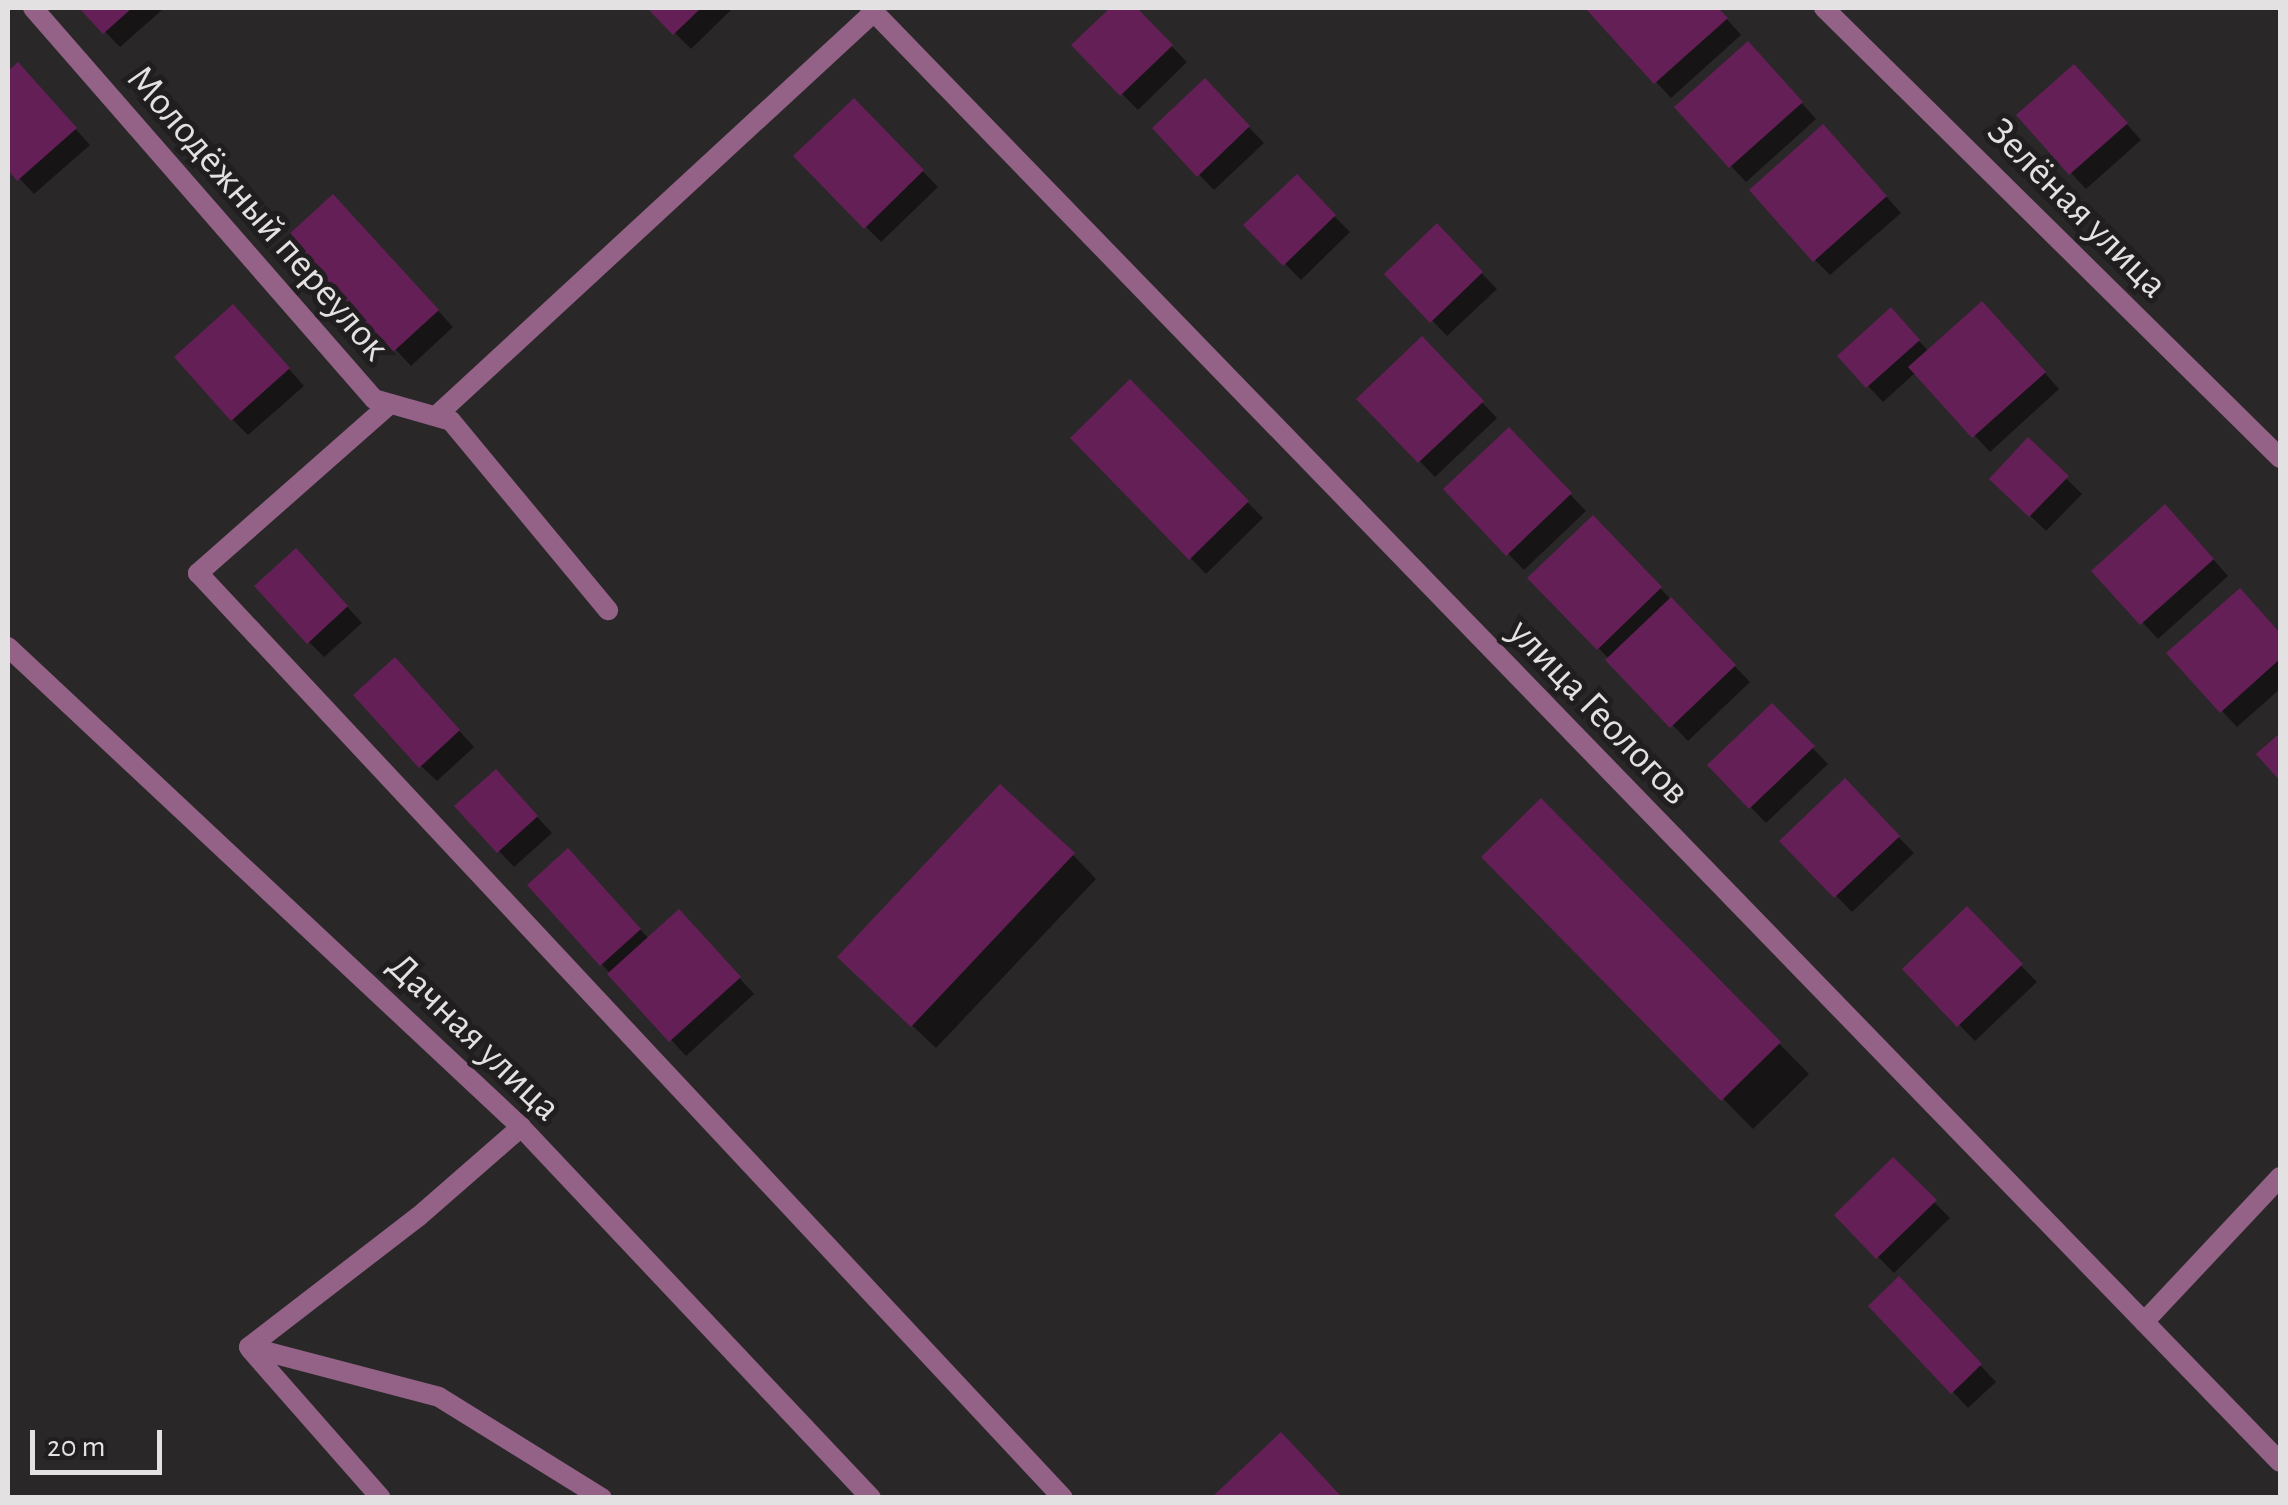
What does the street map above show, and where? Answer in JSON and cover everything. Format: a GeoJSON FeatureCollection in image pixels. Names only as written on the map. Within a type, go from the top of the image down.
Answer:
{"type":"FeatureCollection","features":[{"type":"Feature","properties":{"kind":"street","name":"Молодёжный переулок"},"geometry":{"type":"LineString","coordinates":[[33,8],[374,399],[452,421],[608,610]]}},
{"type":"Feature","properties":{"kind":"street","name":"Зелёная улица"},"geometry":{"type":"LineString","coordinates":[[1824,8],[2280,458]]}},
{"type":"Feature","properties":{"kind":"street"},"geometry":{"type":"LineString","coordinates":[[436,416],[872,10]]}},
{"type":"Feature","properties":{"kind":"street","name":"улица Геологов"},"geometry":{"type":"LineString","coordinates":[[872,10],[2280,1462]]}},
{"type":"Feature","properties":{"kind":"street"},"geometry":{"type":"LineString","coordinates":[[390,404],[198,573],[1062,1498]]}},
{"type":"Feature","properties":{"kind":"street","name":"Дачная улица"},"geometry":{"type":"LineString","coordinates":[[8,647],[521,1128],[871,1498]]}},
{"type":"Feature","properties":{"kind":"street"},"geometry":{"type":"LineString","coordinates":[[249,1347],[418,1217],[521,1128]]}},
{"type":"Feature","properties":{"kind":"street"},"geometry":{"type":"LineString","coordinates":[[2144,1322],[2280,1176]]}},
{"type":"Feature","properties":{"kind":"street"},"geometry":{"type":"LineString","coordinates":[[249,1347],[382,1498]]}},
{"type":"Feature","properties":{"kind":"street"},"geometry":{"type":"LineString","coordinates":[[249,1347],[439,1397],[602,1498]]}},
{"type":"Feature","properties":{"kind":"building"},"geometry":{"type":"Polygon","coordinates":[[[79,8],[132,8],[103,34],[79,8]]]}},
{"type":"Feature","properties":{"kind":"building"},"geometry":{"type":"Polygon","coordinates":[[[647,8],[701,8],[673,35],[647,8]]]}},
{"type":"Feature","properties":{"kind":"building"},"geometry":{"type":"Polygon","coordinates":[[[1110,8],[1137,8],[1173,45],[1120,96],[1071,45],[1110,8]]]}},
{"type":"Feature","properties":{"kind":"building"},"geometry":{"type":"Polygon","coordinates":[[[1585,8],[1718,8],[1728,18],[1654,84],[1585,8]]]}},
{"type":"Feature","properties":{"kind":"building"},"geometry":{"type":"Polygon","coordinates":[[[1748,41],[1803,102],[1729,168],[1674,107],[1748,41]]]}},
{"type":"Feature","properties":{"kind":"building"},"geometry":{"type":"Polygon","coordinates":[[[18,62],[77,128],[17,181],[8,170],[8,71],[18,62]]]}},
{"type":"Feature","properties":{"kind":"building"},"geometry":{"type":"Polygon","coordinates":[[[2074,64],[2128,123],[2069,175],[2016,115],[2074,64]]]}},
{"type":"Feature","properties":{"kind":"building"},"geometry":{"type":"Polygon","coordinates":[[[1205,78],[1250,126],[1197,177],[1152,128],[1205,78]]]}},
{"type":"Feature","properties":{"kind":"building"},"geometry":{"type":"Polygon","coordinates":[[[854,98],[924,170],[864,229],[793,156],[854,98]]]}},
{"type":"Feature","properties":{"kind":"building"},"geometry":{"type":"Polygon","coordinates":[[[1823,124],[1887,196],[1813,262],[1749,190],[1823,124]]]}},
{"type":"Feature","properties":{"kind":"building"},"geometry":{"type":"Polygon","coordinates":[[[1297,174],[1336,215],[1283,266],[1243,225],[1297,174]]]}},
{"type":"Feature","properties":{"kind":"building"},"geometry":{"type":"Polygon","coordinates":[[[333,194],[439,310],[393,352],[287,236],[333,194]]]}},
{"type":"Feature","properties":{"kind":"building"},"geometry":{"type":"Polygon","coordinates":[[[1437,223],[1483,272],[1430,323],[1384,274],[1437,223]]]}},
{"type":"Feature","properties":{"kind":"building"},"geometry":{"type":"Polygon","coordinates":[[[1982,301],[2046,372],[1972,438],[1908,367],[1982,301]]]}},
{"type":"Feature","properties":{"kind":"building"},"geometry":{"type":"Polygon","coordinates":[[[233,304],[290,368],[231,421],[174,357],[233,304]]]}},
{"type":"Feature","properties":{"kind":"building"},"geometry":{"type":"Polygon","coordinates":[[[1891,307],[1920,340],[1866,388],[1837,356],[1891,307]]]}},
{"type":"Feature","properties":{"kind":"building"},"geometry":{"type":"Polygon","coordinates":[[[1422,336],[1484,401],[1418,463],[1356,399],[1422,336]]]}},
{"type":"Feature","properties":{"kind":"building"},"geometry":{"type":"Polygon","coordinates":[[[1130,379],[1249,501],[1189,560],[1070,438],[1130,379]]]}},
{"type":"Feature","properties":{"kind":"building"},"geometry":{"type":"Polygon","coordinates":[[[1509,427],[1572,493],[1506,556],[1443,489],[1509,427]]]}},
{"type":"Feature","properties":{"kind":"building"},"geometry":{"type":"Polygon","coordinates":[[[2028,437],[2069,476],[2029,517],[1989,479],[2028,437]]]}},
{"type":"Feature","properties":{"kind":"building"},"geometry":{"type":"Polygon","coordinates":[[[2165,504],[2214,559],[2140,625],[2091,571],[2165,504]]]}},
{"type":"Feature","properties":{"kind":"building"},"geometry":{"type":"Polygon","coordinates":[[[1593,515],[1662,587],[1597,650],[1527,578],[1593,515]]]}},
{"type":"Feature","properties":{"kind":"building"},"geometry":{"type":"Polygon","coordinates":[[[296,548],[348,606],[307,644],[254,586],[296,548]]]}},
{"type":"Feature","properties":{"kind":"building"},"geometry":{"type":"Polygon","coordinates":[[[2240,588],[2280,633],[2280,659],[2220,713],[2166,653],[2240,588]]]}},
{"type":"Feature","properties":{"kind":"building"},"geometry":{"type":"Polygon","coordinates":[[[1671,597],[1736,665],[1670,728],[1605,660],[1671,597]]]}},
{"type":"Feature","properties":{"kind":"building"},"geometry":{"type":"Polygon","coordinates":[[[395,657],[460,730],[419,768],[353,695],[395,657]]]}},
{"type":"Feature","properties":{"kind":"building"},"geometry":{"type":"Polygon","coordinates":[[[1772,703],[1815,746],[1749,809],[1707,765],[1772,703]]]}},
{"type":"Feature","properties":{"kind":"building"},"geometry":{"type":"Polygon","coordinates":[[[2280,733],[2280,781],[2256,754],[2280,733]]]}},
{"type":"Feature","properties":{"kind":"building"},"geometry":{"type":"Polygon","coordinates":[[[496,769],[538,816],[497,853],[454,806],[496,769]]]}},
{"type":"Feature","properties":{"kind":"building"},"geometry":{"type":"Polygon","coordinates":[[[1845,778],[1900,836],[1834,898],[1779,841],[1845,778]]]}},
{"type":"Feature","properties":{"kind":"building"},"geometry":{"type":"Polygon","coordinates":[[[1000,784],[1075,853],[911,1027],[837,957],[1000,784]]]}},
{"type":"Feature","properties":{"kind":"building"},"geometry":{"type":"Polygon","coordinates":[[[1541,798],[1781,1042],[1721,1101],[1481,857],[1541,798]]]}},
{"type":"Feature","properties":{"kind":"building"},"geometry":{"type":"Polygon","coordinates":[[[568,848],[641,929],[600,966],[527,885],[568,848]]]}},
{"type":"Feature","properties":{"kind":"building"},"geometry":{"type":"Polygon","coordinates":[[[1967,906],[2023,964],[1957,1027],[1902,969],[1967,906]]]}},
{"type":"Feature","properties":{"kind":"building"},"geometry":{"type":"Polygon","coordinates":[[[679,909],[741,977],[669,1042],[607,974],[679,909]]]}},
{"type":"Feature","properties":{"kind":"building"},"geometry":{"type":"Polygon","coordinates":[[[1893,1157],[1937,1200],[1876,1259],[1834,1215],[1893,1157]]]}},
{"type":"Feature","properties":{"kind":"building"},"geometry":{"type":"Polygon","coordinates":[[[1899,1276],[1982,1364],[1951,1394],[1868,1306],[1899,1276]]]}},
{"type":"Feature","properties":{"kind":"building"},"geometry":{"type":"Polygon","coordinates":[[[1281,1432],[1340,1495],[1211,1498],[1281,1432]]]}}]}
